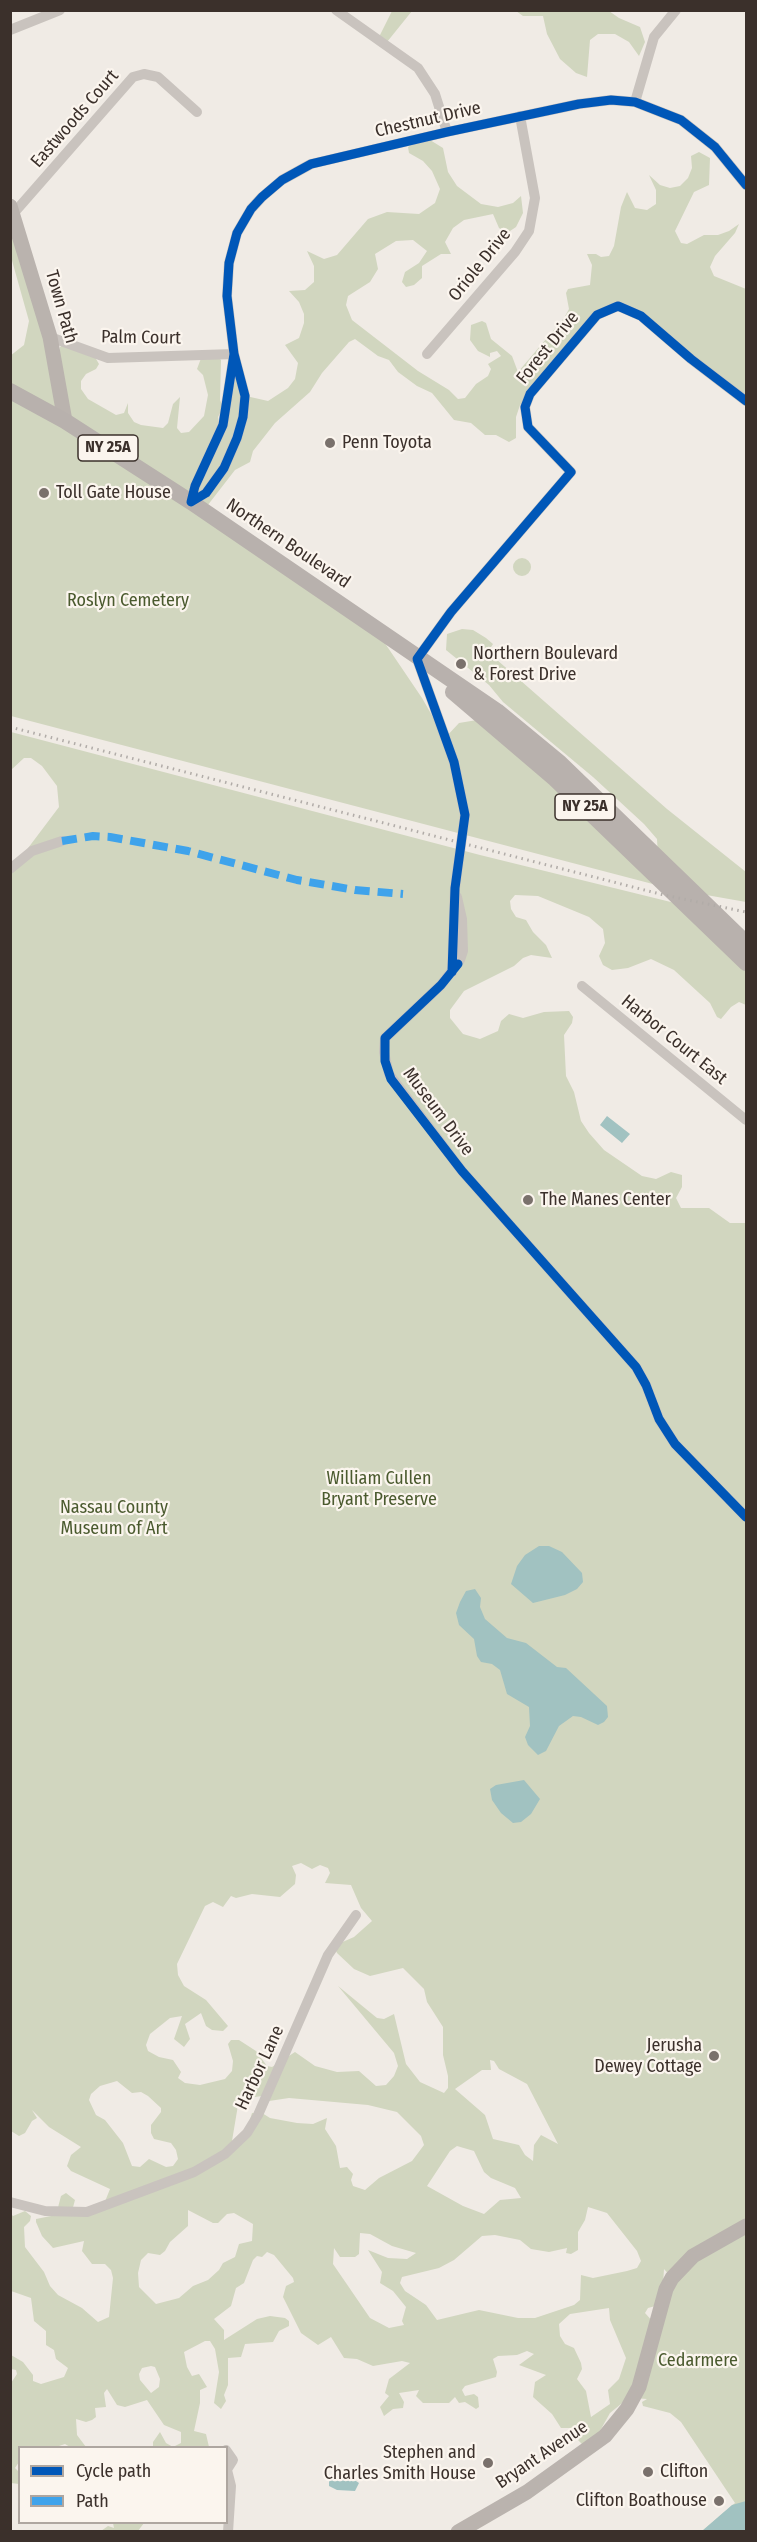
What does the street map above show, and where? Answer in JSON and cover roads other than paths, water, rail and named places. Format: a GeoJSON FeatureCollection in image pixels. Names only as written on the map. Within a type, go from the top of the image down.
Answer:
{"type":"FeatureCollection","features":[{"type":"Feature","properties":{"kind":"main road","name":"Town Path"},"geometry":{"type":"LineString","coordinates":[[12,210],[50,337],[65,421]]}},
{"type":"Feature","properties":{"kind":"main road","name":"Northern Boulevard"},"geometry":{"type":"LineString","coordinates":[[10,391],[65,421],[192,502],[417,659],[497,711],[560,763],[747,943]]}},
{"type":"Feature","properties":{"kind":"main road","name":"Northern Boulevard"},"geometry":{"type":"LineString","coordinates":[[417,659],[555,779],[747,963]]}},
{"type":"Feature","properties":{"kind":"main road","name":"Bryant Avenue"},"geometry":{"type":"LineString","coordinates":[[458,2532],[527,2492],[605,2436],[627,2409],[639,2387],[666,2289],[672,2278],[693,2256],[747,2226]]}},
{"type":"Feature","properties":{"kind":"street"},"geometry":{"type":"LineString","coordinates":[[10,30],[60,10]]}},
{"type":"Feature","properties":{"kind":"street"},"geometry":{"type":"LineString","coordinates":[[336,10],[418,68],[435,94],[447,132]]}},
{"type":"Feature","properties":{"kind":"street"},"geometry":{"type":"LineString","coordinates":[[635,102],[649,48],[665,21],[676,10]]}},
{"type":"Feature","properties":{"kind":"street","name":"Eastwoods Court"},"geometry":{"type":"LineString","coordinates":[[12,210],[133,77],[144,74],[158,77],[197,112]]}},
{"type":"Feature","properties":{"kind":"street","name":"Chestnut Drive"},"geometry":{"type":"LineString","coordinates":[[192,502],[206,493],[217,480],[237,438],[245,396],[234,354],[227,296],[229,263],[243,223],[262,197],[282,180],[311,165],[447,132],[594,101],[635,102],[676,118],[704,137],[747,185]]}},
{"type":"Feature","properties":{"kind":"street","name":"Oriole Drive"},"geometry":{"type":"LineString","coordinates":[[427,354],[515,252],[529,231],[536,198],[520,117]]}},
{"type":"Feature","properties":{"kind":"street","name":"Forest Drive"},"geometry":{"type":"LineString","coordinates":[[417,659],[452,612],[571,472],[528,427],[525,407],[530,394],[597,315],[618,306],[641,315],[691,359],[747,401]]}},
{"type":"Feature","properties":{"kind":"street","name":"Palm Court"},"geometry":{"type":"LineString","coordinates":[[50,337],[108,358],[234,354]]}},
{"type":"Feature","properties":{"kind":"street","name":"Chestnut Drive"},"geometry":{"type":"LineString","coordinates":[[192,502],[195,486],[223,426],[234,354]]}},
{"type":"Feature","properties":{"kind":"street","name":"Museum Drive"},"geometry":{"type":"LineString","coordinates":[[417,659],[462,791],[466,820],[455,888],[452,972],[385,1038],[385,1061],[391,1079],[475,1186],[636,1367],[646,1384],[659,1419],[675,1444],[747,1517]]}},
{"type":"Feature","properties":{"kind":"street"},"geometry":{"type":"LineString","coordinates":[[10,868],[32,851],[62,841]]}},
{"type":"Feature","properties":{"kind":"street","name":"Harbor Court East"},"geometry":{"type":"LineString","coordinates":[[582,986],[747,1120]]}},
{"type":"Feature","properties":{"kind":"street","name":"Harbor Lane"},"geometry":{"type":"LineString","coordinates":[[10,2202],[45,2211],[87,2212],[194,2172],[225,2154],[247,2133],[258,2115],[328,1954],[356,1915]]}},
{"type":"Feature","properties":{"kind":"street"},"geometry":{"type":"LineString","coordinates":[[228,2453],[233,2460],[228,2469]]}},
{"type":"Feature","properties":{"kind":"street"},"geometry":{"type":"LineString","coordinates":[[228,2475],[231,2486],[228,2532]]}},
{"type":"Feature","properties":{"kind":"water"},"geometry":{"type":"Polygon","coordinates":[[[607,1116],[630,1134],[622,1143],[600,1125],[607,1116]]]}},
{"type":"Feature","properties":{"kind":"water"},"geometry":{"type":"Polygon","coordinates":[[[539,1546],[549,1546],[562,1552],[582,1573],[583,1582],[577,1589],[565,1595],[533,1603],[511,1584],[517,1566],[525,1555],[539,1546]]]}},
{"type":"Feature","properties":{"kind":"water"},"geometry":{"type":"Polygon","coordinates":[[[475,1589],[481,1598],[480,1607],[485,1619],[507,1638],[526,1643],[557,1667],[566,1668],[607,1706],[608,1717],[604,1722],[598,1725],[573,1716],[559,1726],[546,1751],[538,1755],[528,1745],[525,1737],[530,1726],[529,1707],[507,1694],[500,1670],[492,1664],[481,1662],[477,1656],[474,1639],[459,1625],[456,1613],[460,1602],[466,1591],[475,1589]]]}},
{"type":"Feature","properties":{"kind":"water"},"geometry":{"type":"Polygon","coordinates":[[[524,1780],[540,1799],[531,1814],[521,1822],[513,1823],[501,1813],[492,1800],[490,1789],[496,1785],[524,1780]]]}},
{"type":"Feature","properties":{"kind":"water"},"geometry":{"type":"Polygon","coordinates":[[[336,2472],[347,2475],[359,2483],[355,2491],[337,2490],[329,2486],[329,2478],[336,2472]]]}},
{"type":"Feature","properties":{"kind":"water"},"geometry":{"type":"Polygon","coordinates":[[[746,2501],[746,2531],[702,2531],[732,2505],[746,2501]]]}},
{"type":"Feature","properties":{"kind":"railway"},"geometry":{"type":"LineString","coordinates":[[10,727],[664,895],[746,912]]}},
{"type":"Feature","properties":{"kind":"place","name":"Penn Toyota"},"geometry":{"type":"Point","coordinates":[330,443]}},
{"type":"Feature","properties":{"kind":"place","name":"Toll Gate House"},"geometry":{"type":"Point","coordinates":[44,493]}},
{"type":"Feature","properties":{"kind":"place","name":"Northern Boulevard & Forest Drive"},"geometry":{"type":"Point","coordinates":[461,664]}},
{"type":"Feature","properties":{"kind":"place","name":"The Manes Center"},"geometry":{"type":"Point","coordinates":[528,1200]}},
{"type":"Feature","properties":{"kind":"place","name":"Jerusha Dewey Cottage"},"geometry":{"type":"Point","coordinates":[714,2056]}},
{"type":"Feature","properties":{"kind":"place","name":"Stephen and Charles Smith House"},"geometry":{"type":"Point","coordinates":[488,2463]}},
{"type":"Feature","properties":{"kind":"place","name":"Clifton"},"geometry":{"type":"Point","coordinates":[648,2472]}},
{"type":"Feature","properties":{"kind":"place","name":"Clifton Boathouse"},"geometry":{"type":"Point","coordinates":[719,2501]}},
{"type":"Feature","properties":{"kind":"park label","name":"Roslyn Cemetery"},"geometry":{"type":"Point","coordinates":[128,601]}},
{"type":"Feature","properties":{"kind":"park label","name":"William Cullen Bryant Preserve"},"geometry":{"type":"Point","coordinates":[379,1489]}},
{"type":"Feature","properties":{"kind":"park label","name":"Nassau County Museum of Art"},"geometry":{"type":"Point","coordinates":[114,1518]}},
{"type":"Feature","properties":{"kind":"park label","name":"Cedarmere"},"geometry":{"type":"Point","coordinates":[698,2361]}}]}
